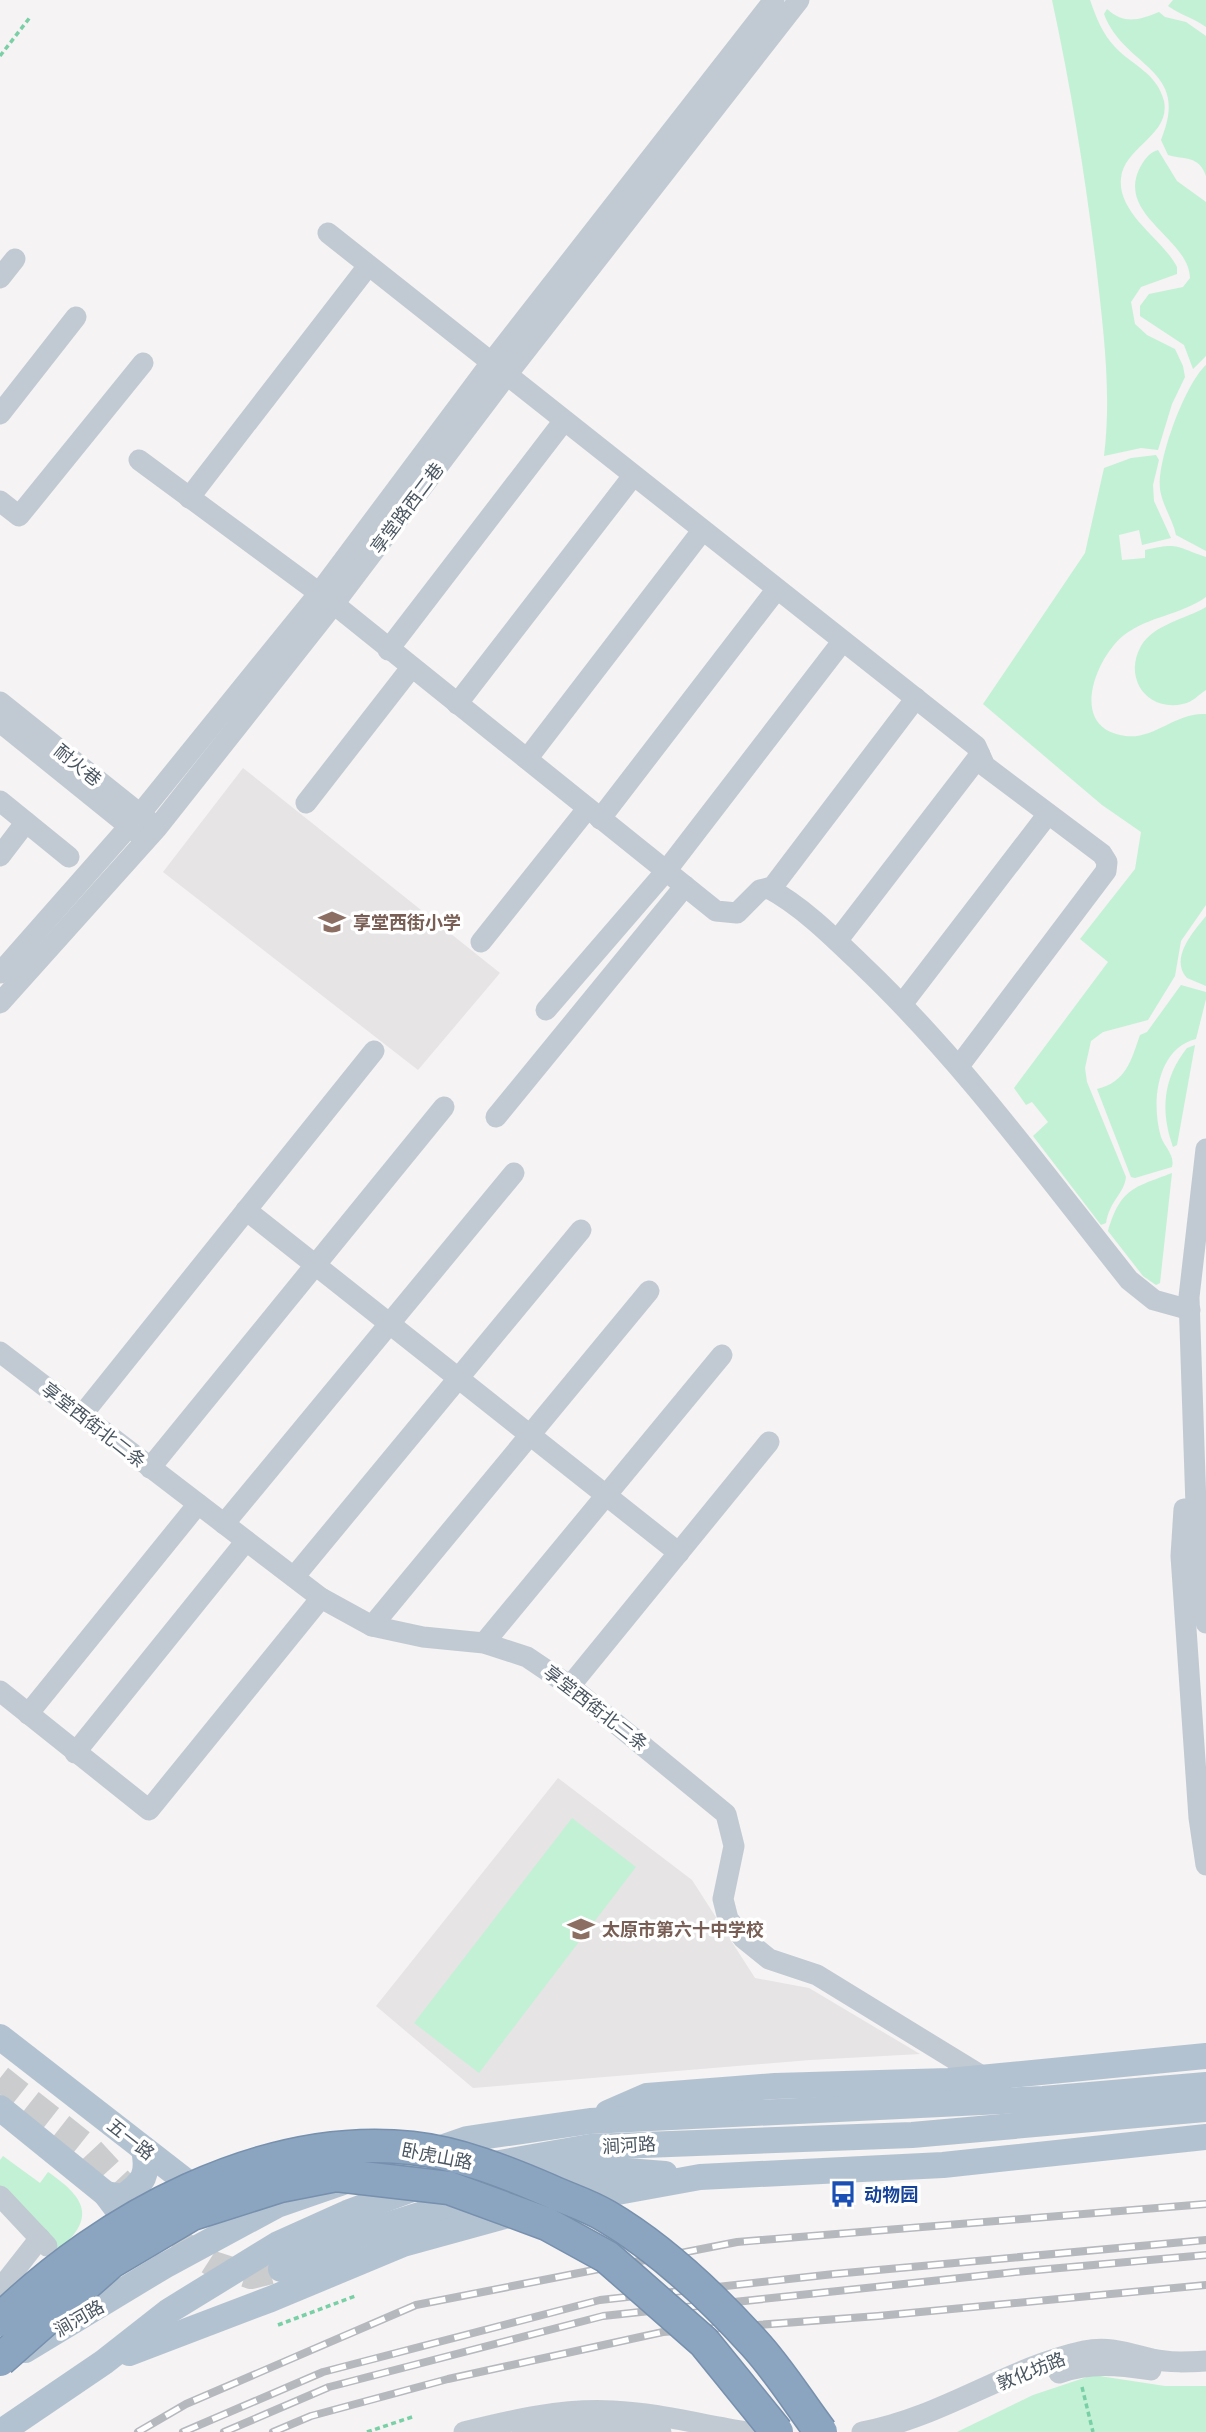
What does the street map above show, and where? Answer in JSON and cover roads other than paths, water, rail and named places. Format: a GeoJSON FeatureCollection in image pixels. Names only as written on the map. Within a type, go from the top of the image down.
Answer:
{"type":"FeatureCollection","features":[{"type":"Feature","properties":{"kind":"highway","name":"卧虎山路"},"geometry":{"type":"LineString","coordinates":[[0,2320],[102,2239],[180,2193],[276,2157],[359,2146],[414,2148],[502,2170],[606,2216],[684,2275],[756,2344],[821,2432]]}},
{"type":"Feature","properties":{"kind":"highway","name":"卧虎山路"},"geometry":{"type":"LineString","coordinates":[[0,2362],[111,2262],[192,2214],[280,2186],[336,2175],[449,2188],[547,2224],[607,2257],[704,2342],[777,2432]]}},
{"type":"Feature","properties":{"kind":"main road","name":"五一路"},"geometry":{"type":"LineString","coordinates":[[0,2037],[206,2198],[277,2205]]}},
{"type":"Feature","properties":{"kind":"main road","name":"涧河路"},"geometry":{"type":"LineString","coordinates":[[590,2121],[647,2096],[775,2086],[985,2078],[1206,2056]]}},
{"type":"Feature","properties":{"kind":"main road"},"geometry":{"type":"LineString","coordinates":[[1172,2061],[1195,2068],[1206,2084]]}},
{"type":"Feature","properties":{"kind":"main road","name":"涧河路"},"geometry":{"type":"LineString","coordinates":[[0,2362],[99,2307],[164,2266],[277,2205],[467,2138],[590,2121],[719,2112],[1043,2099],[1206,2084]]}},
{"type":"Feature","properties":{"kind":"main road"},"geometry":{"type":"LineString","coordinates":[[0,2108],[106,2194],[138,2236],[132,2274],[99,2307]]}},
{"type":"Feature","properties":{"kind":"main road","name":"涧河路"},"geometry":{"type":"LineString","coordinates":[[1,2432],[104,2362],[169,2311],[278,2244],[347,2213],[465,2170],[590,2147],[912,2135],[1206,2109]]}},
{"type":"Feature","properties":{"kind":"main road"},"geometry":{"type":"LineString","coordinates":[[1194,2138],[1194,2132],[1206,2118]]}},
{"type":"Feature","properties":{"kind":"main road","name":"涧河路"},"geometry":{"type":"LineString","coordinates":[[104,2362],[271,2299],[403,2244],[537,2207],[700,2178],[943,2165],[1194,2138]]}},
{"type":"Feature","properties":{"kind":"main road"},"geometry":{"type":"LineString","coordinates":[[281,2269],[363,2233],[540,2177],[614,2170],[722,2140]]}},
{"type":"Feature","properties":{"kind":"main road"},"geometry":{"type":"LineString","coordinates":[[106,2194],[123,2197],[142,2184],[148,2170],[144,2149]]}},
{"type":"Feature","properties":{"kind":"main road"},"geometry":{"type":"LineString","coordinates":[[614,2170],[700,2178]]}},
{"type":"Feature","properties":{"kind":"street","name":"享堂路西二巷"},"geometry":{"type":"LineString","coordinates":[[0,1003],[326,599],[774,0]]}},
{"type":"Feature","properties":{"kind":"street","name":"享堂路西二巷"},"geometry":{"type":"LineString","coordinates":[[498,370],[799,0]]}},
{"type":"Feature","properties":{"kind":"street"},"geometry":{"type":"LineString","coordinates":[[328,233],[563,422],[976,746],[985,766],[1102,854],[1107,862],[1106,871],[959,1066]]}},
{"type":"Feature","properties":{"kind":"street"},"geometry":{"type":"LineString","coordinates":[[0,278],[15,259]]}},
{"type":"Feature","properties":{"kind":"street"},"geometry":{"type":"LineString","coordinates":[[189,498],[368,266]]}},
{"type":"Feature","properties":{"kind":"street"},"geometry":{"type":"LineString","coordinates":[[0,414],[76,317]]}},
{"type":"Feature","properties":{"kind":"street"},"geometry":{"type":"LineString","coordinates":[[0,501],[19,516],[143,363]]}},
{"type":"Feature","properties":{"kind":"street"},"geometry":{"type":"LineString","coordinates":[[388,650],[563,422]]}},
{"type":"Feature","properties":{"kind":"street"},"geometry":{"type":"LineString","coordinates":[[139,460],[326,599],[716,911],[729,914],[743,908],[762,888],[771,889],[837,941],[903,1003],[959,1066],[1129,1280],[1154,1300],[1190,1310]]}},
{"type":"Feature","properties":{"kind":"street"},"geometry":{"type":"LineString","coordinates":[[457,704],[633,476]]}},
{"type":"Feature","properties":{"kind":"street"},"geometry":{"type":"LineString","coordinates":[[527,760],[702,531]]}},
{"type":"Feature","properties":{"kind":"street"},"geometry":{"type":"LineString","coordinates":[[481,942],[594,814],[776,590]]}},
{"type":"Feature","properties":{"kind":"street"},"geometry":{"type":"LineString","coordinates":[[546,1010],[666,871],[842,642]]}},
{"type":"Feature","properties":{"kind":"street"},"geometry":{"type":"LineString","coordinates":[[306,803],[411,668]]}},
{"type":"Feature","properties":{"kind":"street"},"geometry":{"type":"LineString","coordinates":[[771,889],[916,698]]}},
{"type":"Feature","properties":{"kind":"street","name":"耐火巷"},"geometry":{"type":"LineString","coordinates":[[0,702],[143,827]]}},
{"type":"Feature","properties":{"kind":"street","name":"耐火巷"},"geometry":{"type":"LineString","coordinates":[[0,722],[143,827]]}},
{"type":"Feature","properties":{"kind":"street"},"geometry":{"type":"LineString","coordinates":[[837,941],[980,755]]}},
{"type":"Feature","properties":{"kind":"street"},"geometry":{"type":"LineString","coordinates":[[0,800],[69,858]]}},
{"type":"Feature","properties":{"kind":"street"},"geometry":{"type":"LineString","coordinates":[[903,1003],[1048,814]]}},
{"type":"Feature","properties":{"kind":"street"},"geometry":{"type":"LineString","coordinates":[[0,856],[26,822]]}},
{"type":"Feature","properties":{"kind":"street","name":"享堂路西二巷"},"geometry":{"type":"LineString","coordinates":[[0,973],[143,827]]}},
{"type":"Feature","properties":{"kind":"street"},"geometry":{"type":"LineString","coordinates":[[496,1116],[685,886]]}},
{"type":"Feature","properties":{"kind":"street"},"geometry":{"type":"LineString","coordinates":[[82,1416],[374,1051]]}},
{"type":"Feature","properties":{"kind":"street"},"geometry":{"type":"LineString","coordinates":[[150,1468],[444,1107]]}},
{"type":"Feature","properties":{"kind":"street"},"geometry":{"type":"LineString","coordinates":[[1206,1149],[1190,1310],[1197,1535],[1206,1623]]}},
{"type":"Feature","properties":{"kind":"street"},"geometry":{"type":"LineString","coordinates":[[224,1524],[387,1323],[514,1173]]}},
{"type":"Feature","properties":{"kind":"street"},"geometry":{"type":"LineString","coordinates":[[246,1210],[679,1553]]}},
{"type":"Feature","properties":{"kind":"street"},"geometry":{"type":"LineString","coordinates":[[294,1577],[581,1230]]}},
{"type":"Feature","properties":{"kind":"street"},"geometry":{"type":"LineString","coordinates":[[372,1626],[649,1290]]}},
{"type":"Feature","properties":{"kind":"street","name":"享堂西街北二条"},"geometry":{"type":"LineString","coordinates":[[0,1352],[321,1598],[372,1626],[423,1637],[484,1643],[527,1657],[570,1686],[726,1814],[734,1846],[723,1899],[728,1919],[743,1938],[769,1959],[817,1975],[985,2078]]}},
{"type":"Feature","properties":{"kind":"street"},"geometry":{"type":"LineString","coordinates":[[484,1643],[722,1355]]}},
{"type":"Feature","properties":{"kind":"street"},"geometry":{"type":"LineString","coordinates":[[1192,1413],[1181,1556],[1199,1818],[1206,1865]]}},
{"type":"Feature","properties":{"kind":"street"},"geometry":{"type":"LineString","coordinates":[[570,1686],[769,1442]]}},
{"type":"Feature","properties":{"kind":"street"},"geometry":{"type":"LineString","coordinates":[[28,1714],[198,1504]]}},
{"type":"Feature","properties":{"kind":"street"},"geometry":{"type":"LineString","coordinates":[[75,1753],[246,1541]]}},
{"type":"Feature","properties":{"kind":"street"},"geometry":{"type":"LineString","coordinates":[[0,1691],[149,1811],[321,1598]]}},
{"type":"Feature","properties":{"kind":"street"},"geometry":{"type":"LineString","coordinates":[[0,2196],[44,2242],[0,2289]]}},
{"type":"Feature","properties":{"kind":"street","name":"敦化坊路"},"geometry":{"type":"LineString","coordinates":[[862,2432],[925,2416],[1037,2365],[1088,2351],[1111,2349],[1163,2360],[1206,2361]]}},
{"type":"Feature","properties":{"kind":"street","name":"敦化坊路"},"geometry":{"type":"LineString","coordinates":[[915,2432],[951,2420],[1035,2381],[1080,2366],[1120,2365],[1182,2375],[1206,2374]]}},
{"type":"Feature","properties":{"kind":"street"},"geometry":{"type":"LineString","coordinates":[[464,2432],[520,2418],[611,2410],[649,2414],[747,2432]]}},
{"type":"Feature","properties":{"kind":"street"},"geometry":{"type":"LineString","coordinates":[[520,2432],[615,2426],[661,2432]]}},
{"type":"Feature","properties":{"kind":"tunnel"},"geometry":{"type":"LineString","coordinates":[[0,2078],[90,2149],[144,2207]]}},
{"type":"Feature","properties":{"kind":"tunnel"},"geometry":{"type":"LineString","coordinates":[[176,2240],[213,2264],[251,2276],[281,2269]]}},
{"type":"Feature","properties":{"kind":"railway"},"geometry":{"type":"LineString","coordinates":[[138,2432],[186,2404],[416,2305],[737,2242],[1206,2204]]}},
{"type":"Feature","properties":{"kind":"railway"},"geometry":{"type":"LineString","coordinates":[[183,2432],[323,2372],[600,2300],[834,2274],[1206,2240]]}},
{"type":"Feature","properties":{"kind":"railway"},"geometry":{"type":"LineString","coordinates":[[224,2432],[329,2387],[603,2316],[1026,2271],[1206,2255]]}},
{"type":"Feature","properties":{"kind":"railway"},"geometry":{"type":"LineString","coordinates":[[273,2432],[311,2416],[448,2379],[663,2332],[878,2316],[1206,2285]]}},
{"type":"Feature","properties":{"kind":"place","name":"享堂西街小学"},"geometry":{"type":"Point","coordinates":[332,922]}},
{"type":"Feature","properties":{"kind":"place","name":"太原市第六十中学校"},"geometry":{"type":"Point","coordinates":[581,1929]}},
{"type":"Feature","properties":{"kind":"place","name":"动物园"},"geometry":{"type":"Point","coordinates":[843,2194]}}]}
